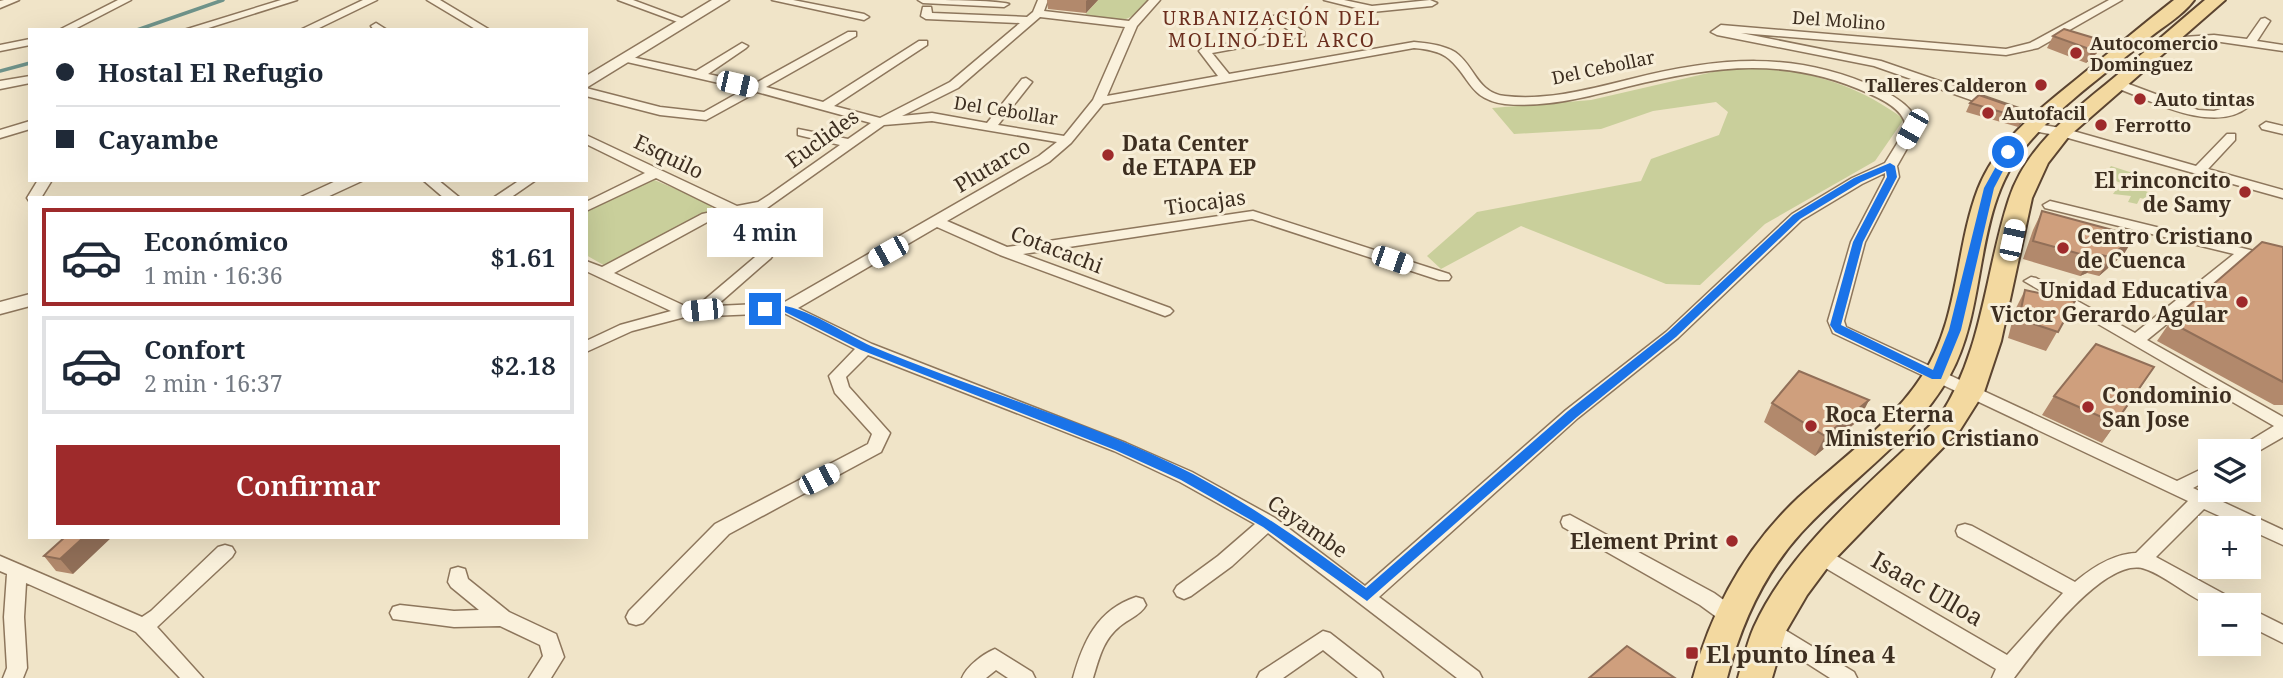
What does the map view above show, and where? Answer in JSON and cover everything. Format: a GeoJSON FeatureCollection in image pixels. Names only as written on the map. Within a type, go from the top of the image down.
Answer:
{"type":"FeatureCollection","features":[{"type":"Feature","properties":{"kind":"main road"},"geometry":{"type":"LineString","coordinates":[[1710,678],[1729,615],[1758,565],[1791,524],[1881,442],[1937,377],[1955,330],[1989,188],[2008,152],[2036,124],[2185,0]]}},
{"type":"Feature","properties":{"kind":"main road"},"geometry":{"type":"LineString","coordinates":[[1755,678],[1770,629],[1795,586],[1819,555],[1950,424],[1970,392],[1988,341],[2028,177],[2062,132],[2216,0]]}},
{"type":"Feature","properties":{"kind":"street"},"geometry":{"type":"LineString","coordinates":[[0,5],[15,0]]}},
{"type":"Feature","properties":{"kind":"street"},"geometry":{"type":"LineString","coordinates":[[68,28],[126,0]]}},
{"type":"Feature","properties":{"kind":"street"},"geometry":{"type":"LineString","coordinates":[[196,28],[292,0]]}},
{"type":"Feature","properties":{"kind":"street"},"geometry":{"type":"LineString","coordinates":[[309,28],[372,0]]}},
{"type":"Feature","properties":{"kind":"street"},"geometry":{"type":"LineString","coordinates":[[432,0],[481,28]]}},
{"type":"Feature","properties":{"kind":"street"},"geometry":{"type":"LineString","coordinates":[[623,0],[687,22]]}},
{"type":"Feature","properties":{"kind":"street"},"geometry":{"type":"LineString","coordinates":[[588,82],[722,0]]}},
{"type":"Feature","properties":{"kind":"street"},"geometry":{"type":"LineString","coordinates":[[777,0],[810,2],[864,17]]}},
{"type":"Feature","properties":{"kind":"street","name":"Euclides"},"geometry":{"type":"LineString","coordinates":[[602,273],[707,217],[762,205],[881,122],[954,85],[1032,16],[1043,0]]}},
{"type":"Feature","properties":{"kind":"street"},"geometry":{"type":"LineString","coordinates":[[1099,101],[1132,25],[1155,0]]}},
{"type":"Feature","properties":{"kind":"street"},"geometry":{"type":"LineString","coordinates":[[1329,0],[1372,9],[1432,3]]}},
{"type":"Feature","properties":{"kind":"street","name":"Del Molino"},"geometry":{"type":"LineString","coordinates":[[2117,0],[2034,46],[2006,52],[1717,31],[1877,63],[2036,124],[2283,194]]}},
{"type":"Feature","properties":{"kind":"street"},"geometry":{"type":"LineString","coordinates":[[925,5],[926,16],[1000,12],[1132,25]]}},
{"type":"Feature","properties":{"kind":"street"},"geometry":{"type":"LineString","coordinates":[[2251,43],[2265,21]]}},
{"type":"Feature","properties":{"kind":"street"},"geometry":{"type":"LineString","coordinates":[[588,93],[660,111],[706,116],[852,34]]}},
{"type":"Feature","properties":{"kind":"street"},"geometry":{"type":"LineString","coordinates":[[2168,41],[2214,38],[2283,48]]}},
{"type":"Feature","properties":{"kind":"street"},"geometry":{"type":"LineString","coordinates":[[0,48],[28,42]]}},
{"type":"Feature","properties":{"kind":"street"},"geometry":{"type":"LineString","coordinates":[[1226,79],[1205,51],[1252,42]]}},
{"type":"Feature","properties":{"kind":"street"},"geometry":{"type":"LineString","coordinates":[[824,107],[923,43]]}},
{"type":"Feature","properties":{"kind":"street"},"geometry":{"type":"LineString","coordinates":[[698,75],[742,46]]}},
{"type":"Feature","properties":{"kind":"street","name":"Del Cebollar"},"geometry":{"type":"LineString","coordinates":[[627,59],[756,88],[881,122],[922,117],[1067,139],[1099,101],[1421,46],[1454,57],[1467,80],[1485,95],[1510,101],[1584,94],[1713,64],[1784,65],[1847,80],[1884,97],[1905,111],[1912,129],[1890,166],[1892,177],[1858,242],[1836,325],[1839,330],[1937,377]]}},
{"type":"Feature","properties":{"kind":"street"},"geometry":{"type":"LineString","coordinates":[[0,85],[28,79]]}},
{"type":"Feature","properties":{"kind":"street"},"geometry":{"type":"LineString","coordinates":[[990,127],[1026,82]]}},
{"type":"Feature","properties":{"kind":"street"},"geometry":{"type":"LineString","coordinates":[[2118,84],[2196,113],[2214,115],[2242,107]]}},
{"type":"Feature","properties":{"kind":"street"},"geometry":{"type":"LineString","coordinates":[[0,134],[28,126]]}},
{"type":"Feature","properties":{"kind":"street"},"geometry":{"type":"LineString","coordinates":[[2266,126],[2283,130]]}},
{"type":"Feature","properties":{"kind":"street"},"geometry":{"type":"LineString","coordinates":[[802,132],[851,144]]}},
{"type":"Feature","properties":{"kind":"street"},"geometry":{"type":"LineString","coordinates":[[2199,170],[2231,137]]}},
{"type":"Feature","properties":{"kind":"street","name":"Plutarco"},"geometry":{"type":"LineString","coordinates":[[786,308],[1044,159],[1067,139]]}},
{"type":"Feature","properties":{"kind":"street","name":"Esquilo"},"geometry":{"type":"LineString","coordinates":[[589,143],[657,172],[733,210]]}},
{"type":"Feature","properties":{"kind":"street"},"geometry":{"type":"LineString","coordinates":[[1367,596],[1572,414],[1672,335],[1797,217],[1857,180],[1890,166]]}},
{"type":"Feature","properties":{"kind":"street"},"geometry":{"type":"LineString","coordinates":[[588,206],[657,172]]}},
{"type":"Feature","properties":{"kind":"street"},"geometry":{"type":"LineString","coordinates":[[314,196],[350,182]]}},
{"type":"Feature","properties":{"kind":"street"},"geometry":{"type":"LineString","coordinates":[[432,182],[450,196]]}},
{"type":"Feature","properties":{"kind":"street"},"geometry":{"type":"LineString","coordinates":[[503,196],[527,182]]}},
{"type":"Feature","properties":{"kind":"street"},"geometry":{"type":"LineString","coordinates":[[2050,205],[2246,253],[2281,258]]}},
{"type":"Feature","properties":{"kind":"street","name":"Tiocajas"},"geometry":{"type":"LineString","coordinates":[[1005,252],[1253,215],[1444,277]]}},
{"type":"Feature","properties":{"kind":"street","name":"Cotacachi"},"geometry":{"type":"LineString","coordinates":[[937,222],[1005,252],[1165,312]]}},
{"type":"Feature","properties":{"kind":"street"},"geometry":{"type":"LineString","coordinates":[[2137,340],[2246,253]]}},
{"type":"Feature","properties":{"kind":"street"},"geometry":{"type":"LineString","coordinates":[[702,310],[766,255]]}},
{"type":"Feature","properties":{"kind":"street"},"geometry":{"type":"LineString","coordinates":[[588,266],[685,312]]}},
{"type":"Feature","properties":{"kind":"street"},"geometry":{"type":"LineString","coordinates":[[2031,281],[2283,426],[2261,441]]}},
{"type":"Feature","properties":{"kind":"street"},"geometry":{"type":"LineString","coordinates":[[0,308],[28,301]]}},
{"type":"Feature","properties":{"kind":"street","name":"Cayambe"},"geometry":{"type":"LineString","coordinates":[[588,346],[626,328],[685,312],[786,308],[866,348],[1120,447],[1186,477],[1268,523],[1472,678]]}},
{"type":"Feature","properties":{"kind":"street"},"geometry":{"type":"LineString","coordinates":[[636,617],[722,529],[875,448],[881,433],[841,389],[837,376],[866,348]]}},
{"type":"Feature","properties":{"kind":"street"},"geometry":{"type":"LineString","coordinates":[[1937,377],[2198,497]]}},
{"type":"Feature","properties":{"kind":"street"},"geometry":{"type":"LineString","coordinates":[[2179,488],[2198,478]]}},
{"type":"Feature","properties":{"kind":"street"},"geometry":{"type":"LineString","coordinates":[[2142,559],[2199,502]]}},
{"type":"Feature","properties":{"kind":"street"},"geometry":{"type":"LineString","coordinates":[[2208,502],[2283,538]]}},
{"type":"Feature","properties":{"kind":"street"},"geometry":{"type":"LineString","coordinates":[[1570,522],[1707,598],[1729,615]]}},
{"type":"Feature","properties":{"kind":"street"},"geometry":{"type":"LineString","coordinates":[[1184,591],[1225,561],[1268,523]]}},
{"type":"Feature","properties":{"kind":"street"},"geometry":{"type":"LineString","coordinates":[[1965,531],[2077,592]]}},
{"type":"Feature","properties":{"kind":"street"},"geometry":{"type":"LineString","coordinates":[[143,626],[158,617],[225,552]]}},
{"type":"Feature","properties":{"kind":"street","name":"Isaac Ulloa"},"geometry":{"type":"LineString","coordinates":[[1819,555],[2006,672]]}},
{"type":"Feature","properties":{"kind":"street"},"geometry":{"type":"LineString","coordinates":[[2006,672],[2077,592],[2120,562],[2142,559],[2204,593]]}},
{"type":"Feature","properties":{"kind":"street"},"geometry":{"type":"LineString","coordinates":[[13,678],[16,668],[9,567],[143,626],[194,678]]}},
{"type":"Feature","properties":{"kind":"street"},"geometry":{"type":"LineString","coordinates":[[458,574],[458,582],[502,618],[544,636],[552,645],[554,657],[539,678]]}},
{"type":"Feature","properties":{"kind":"street"},"geometry":{"type":"LineString","coordinates":[[1083,678],[1100,629],[1136,605]]}},
{"type":"Feature","properties":{"kind":"street"},"geometry":{"type":"LineString","coordinates":[[400,613],[454,619],[502,618]]}},
{"type":"Feature","properties":{"kind":"street"},"geometry":{"type":"LineString","coordinates":[[2261,623],[2283,635]]}},
{"type":"Feature","properties":{"kind":"street"},"geometry":{"type":"LineString","coordinates":[[1770,629],[1847,678]]}},
{"type":"Feature","properties":{"kind":"street"},"geometry":{"type":"LineString","coordinates":[[1268,678],[1323,639],[1373,678]]}},
{"type":"Feature","properties":{"kind":"street"},"geometry":{"type":"LineString","coordinates":[[972,678],[995,659],[1025,678]]}},
{"type":"Feature","properties":{"kind":"green space"},"geometry":{"type":"Polygon","coordinates":[[[1098,0],[1151,0],[1134,15],[1121,20],[1084,16],[1098,0]]]}},
{"type":"Feature","properties":{"kind":"green space"},"geometry":{"type":"Polygon","coordinates":[[[1743,65],[1828,80],[1866,95],[1904,119],[1875,161],[1765,224],[1700,285],[1666,284],[1521,226],[1441,269],[1427,256],[1477,212],[1641,181],[1651,159],[1719,135],[1728,112],[1716,102],[1653,111],[1601,129],[1514,134],[1492,108],[1591,100],[1743,65]]]}},
{"type":"Feature","properties":{"kind":"green space"},"geometry":{"type":"Polygon","coordinates":[[[2111,166],[2139,175],[2134,183],[2122,182],[2153,194],[2149,200],[2140,198],[2137,204],[2128,202],[2131,196],[2113,194],[2121,183],[2103,176],[2111,166]]]}},
{"type":"Feature","properties":{"kind":"green space"},"geometry":{"type":"Polygon","coordinates":[[[652,179],[714,205],[704,216],[607,267],[588,256],[588,211],[652,179]]]}},
{"type":"Feature","properties":{"kind":"building"},"geometry":{"type":"Polygon","coordinates":[[[2064,29],[2104,41],[2092,50],[2053,36],[2064,29]]]}},
{"type":"Feature","properties":{"kind":"building"},"geometry":{"type":"Polygon","coordinates":[[[1979,95],[2028,112],[2022,118],[1970,103],[1979,95]]]}},
{"type":"Feature","properties":{"kind":"building"},"geometry":{"type":"Polygon","coordinates":[[[2042,211],[2135,236],[2110,257],[2097,254],[2091,257],[2033,241],[2042,211]]]}},
{"type":"Feature","properties":{"kind":"building","name":"Unidad Educativa Victor Gerardo Agular"},"geometry":{"type":"Polygon","coordinates":[[[2262,242],[2283,247],[2283,382],[2170,322],[2262,242]]]}},
{"type":"Feature","properties":{"kind":"building"},"geometry":{"type":"Polygon","coordinates":[[[2025,290],[2075,301],[2058,332],[2019,319],[2025,290]]]}},
{"type":"Feature","properties":{"kind":"building","name":"Condominio San Jose"},"geometry":{"type":"Polygon","coordinates":[[[2096,344],[2154,367],[2115,423],[2054,396],[2096,344]]]}},
{"type":"Feature","properties":{"kind":"building"},"geometry":{"type":"Polygon","coordinates":[[[1799,371],[1869,400],[1825,436],[1772,403],[1799,371]]]}},
{"type":"Feature","properties":{"kind":"building"},"geometry":{"type":"Polygon","coordinates":[[[63,539],[82,539],[60,559],[44,556],[63,539]]]}},
{"type":"Feature","properties":{"kind":"building"},"geometry":{"type":"Polygon","coordinates":[[[1627,646],[1675,678],[1589,678],[1627,646]]]}},
{"type":"Feature","properties":{"kind":"waterway"},"geometry":{"type":"LineString","coordinates":[[143,28],[223,0]]}},
{"type":"Feature","properties":{"kind":"waterway"},"geometry":{"type":"LineString","coordinates":[[0,71],[28,64]]}},
{"type":"Feature","properties":{"kind":"place","name":"Autocomercio Dominguez"},"geometry":{"type":"Point","coordinates":[2076,53]}},
{"type":"Feature","properties":{"kind":"place","name":"Talleres Calderon"},"geometry":{"type":"Point","coordinates":[2041,85]}},
{"type":"Feature","properties":{"kind":"place","name":"Auto tintas"},"geometry":{"type":"Point","coordinates":[2140,99]}},
{"type":"Feature","properties":{"kind":"place","name":"Autofacil"},"geometry":{"type":"Point","coordinates":[1988,113]}},
{"type":"Feature","properties":{"kind":"place","name":"Ferrotto"},"geometry":{"type":"Point","coordinates":[2101,125]}},
{"type":"Feature","properties":{"kind":"place","name":"Data Center de ETAPA EP"},"geometry":{"type":"Point","coordinates":[1108,155]}},
{"type":"Feature","properties":{"kind":"place","name":"El rinconcito de Samy"},"geometry":{"type":"Point","coordinates":[2245,192]}},
{"type":"Feature","properties":{"kind":"place","name":"Centro Cristiano de Cuenca"},"geometry":{"type":"Point","coordinates":[2063,248]}},
{"type":"Feature","properties":{"kind":"place","name":"Unidad Educativa Victor Gerardo Agular"},"geometry":{"type":"Point","coordinates":[2242,302]}},
{"type":"Feature","properties":{"kind":"place","name":"Condominio San Jose"},"geometry":{"type":"Point","coordinates":[2088,407]}},
{"type":"Feature","properties":{"kind":"place","name":"Roca Eterna Ministerio Cristiano"},"geometry":{"type":"Point","coordinates":[1811,426]}},
{"type":"Feature","properties":{"kind":"place","name":"Element Print"},"geometry":{"type":"Point","coordinates":[1732,541]}},
{"type":"Feature","properties":{"kind":"place","name":"El punto línea 4"},"geometry":{"type":"Point","coordinates":[1692,653]}},
{"type":"Feature","properties":{"kind":"district","name":"URBANIZACIÓN DEL MOLINO DEL ARCO"},"geometry":{"type":"Point","coordinates":[1272,29]}},
{"type":"Feature","properties":{"kind":"route"},"geometry":{"type":"LineString","coordinates":[[765,309],[786,308],[866,348],[1120,447],[1186,477],[1268,523],[1367,596],[1500,481],[1572,414],[1672,335],[1797,217],[1857,180],[1890,166],[1892,177],[1858,242],[1836,325],[1839,330],[1937,377],[1955,330],[1989,188],[2008,152]]}}]}
